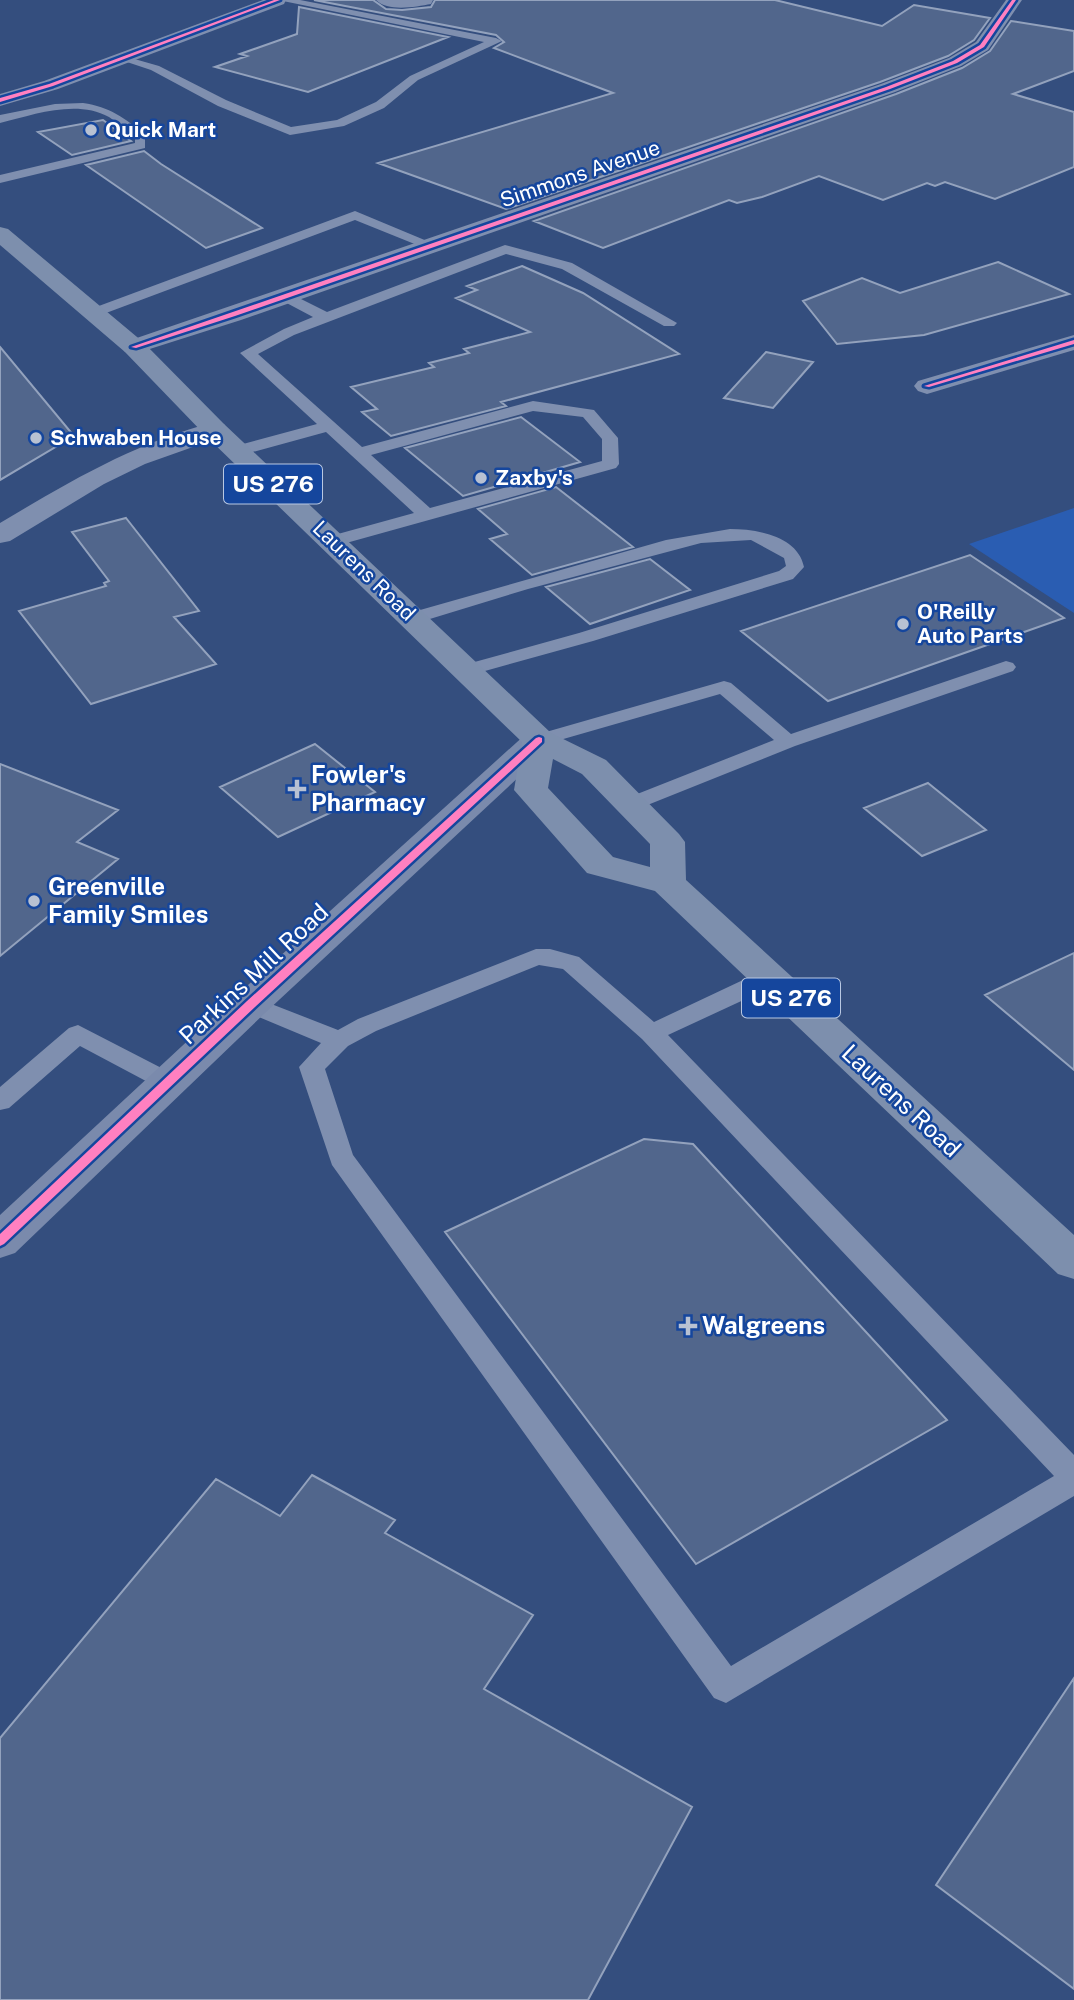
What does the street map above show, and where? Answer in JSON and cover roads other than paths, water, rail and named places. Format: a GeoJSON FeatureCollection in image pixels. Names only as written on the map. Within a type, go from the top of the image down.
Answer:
{"type":"FeatureCollection","features":[{"type":"Feature","properties":{"kind":"main road","name":"Laurens Road"},"geometry":{"type":"LineString","coordinates":[[0,234],[134,347],[215,430],[539,740],[594,767],[667,842],[668,883]]}},
{"type":"Feature","properties":{"kind":"main road","name":"Laurens Road"},"geometry":{"type":"LineString","coordinates":[[539,740],[531,790],[600,865],[668,883],[1074,1262]]}},
{"type":"Feature","properties":{"kind":"street"},"geometry":{"type":"LineString","coordinates":[[0,100],[124,59],[280,0]]}},
{"type":"Feature","properties":{"kind":"street"},"geometry":{"type":"LineString","coordinates":[[384,0],[410,3],[425,0]]}},
{"type":"Feature","properties":{"kind":"street","name":"Simmons Avenue"},"geometry":{"type":"LineString","coordinates":[[134,347],[286,297],[888,88],[955,62],[982,46],[1014,0]]}},
{"type":"Feature","properties":{"kind":"street"},"geometry":{"type":"LineString","coordinates":[[927,386],[1074,342]]}},
{"type":"Feature","properties":{"kind":"street"},"geometry":{"type":"LineString","coordinates":[[0,535],[94,478],[136,458],[215,430]]}},
{"type":"Feature","properties":{"kind":"street","name":"Parkins Mill Road"},"geometry":{"type":"LineString","coordinates":[[1,1240],[251,1004],[539,740]]}},
{"type":"Feature","properties":{"kind":"lane"},"geometry":{"type":"LineString","coordinates":[[124,59],[155,68],[222,103],[290,131],[340,123],[380,105],[414,78],[496,41],[280,0]]}},
{"type":"Feature","properties":{"kind":"lane"},"geometry":{"type":"LineString","coordinates":[[0,119],[71,106],[89,107],[111,113],[141,137],[141,145],[0,179]]}},
{"type":"Feature","properties":{"kind":"lane"},"geometry":{"type":"LineString","coordinates":[[93,313],[355,215],[482,258]]}},
{"type":"Feature","properties":{"kind":"lane"},"geometry":{"type":"LineString","coordinates":[[427,515],[248,353],[289,332],[505,250],[568,266],[670,323]]}},
{"type":"Feature","properties":{"kind":"lane"},"geometry":{"type":"LineString","coordinates":[[286,297],[326,318]]}},
{"type":"Feature","properties":{"kind":"lane"},"geometry":{"type":"LineString","coordinates":[[333,541],[610,464],[610,438],[588,413],[533,406],[360,453]]}},
{"type":"Feature","properties":{"kind":"lane"},"geometry":{"type":"LineString","coordinates":[[237,451],[330,426]]}},
{"type":"Feature","properties":{"kind":"lane"},"geometry":{"type":"LineString","coordinates":[[413,618],[687,540],[726,534],[748,534],[771,541],[793,556],[795,567],[786,575],[586,637],[467,670]]}},
{"type":"Feature","properties":{"kind":"lane"},"geometry":{"type":"LineString","coordinates":[[630,805],[788,742],[1006,667]]}},
{"type":"Feature","properties":{"kind":"lane"},"geometry":{"type":"LineString","coordinates":[[539,740],[724,687],[788,742]]}},
{"type":"Feature","properties":{"kind":"lane"},"geometry":{"type":"LineString","coordinates":[[536,957],[550,957],[571,963],[651,1033],[1074,1478],[726,1687],[341,1158],[312,1067],[339,1040],[367,1025],[536,957]]}},
{"type":"Feature","properties":{"kind":"lane"},"geometry":{"type":"LineString","coordinates":[[651,1033],[769,978]]}},
{"type":"Feature","properties":{"kind":"lane"},"geometry":{"type":"LineString","coordinates":[[251,1004],[339,1040]]}},
{"type":"Feature","properties":{"kind":"lane"},"geometry":{"type":"LineString","coordinates":[[0,1101],[78,1034],[168,1082]]}},
{"type":"Feature","properties":{"kind":"place","name":"Quick Mart"},"geometry":{"type":"Point","coordinates":[91,130]}},
{"type":"Feature","properties":{"kind":"place","name":"Schwaben House"},"geometry":{"type":"Point","coordinates":[36,438]}},
{"type":"Feature","properties":{"kind":"place","name":"Zaxby's"},"geometry":{"type":"Point","coordinates":[481,478]}},
{"type":"Feature","properties":{"kind":"place","name":"O'Reilly Auto Parts"},"geometry":{"type":"Point","coordinates":[903,624]}},
{"type":"Feature","properties":{"kind":"place","name":"Fowler's Pharmacy"},"geometry":{"type":"Point","coordinates":[297,789]}},
{"type":"Feature","properties":{"kind":"place","name":"Greenville Family Smiles"},"geometry":{"type":"Point","coordinates":[34,901]}},
{"type":"Feature","properties":{"kind":"place","name":"Walgreens"},"geometry":{"type":"Point","coordinates":[688,1326]}}]}
